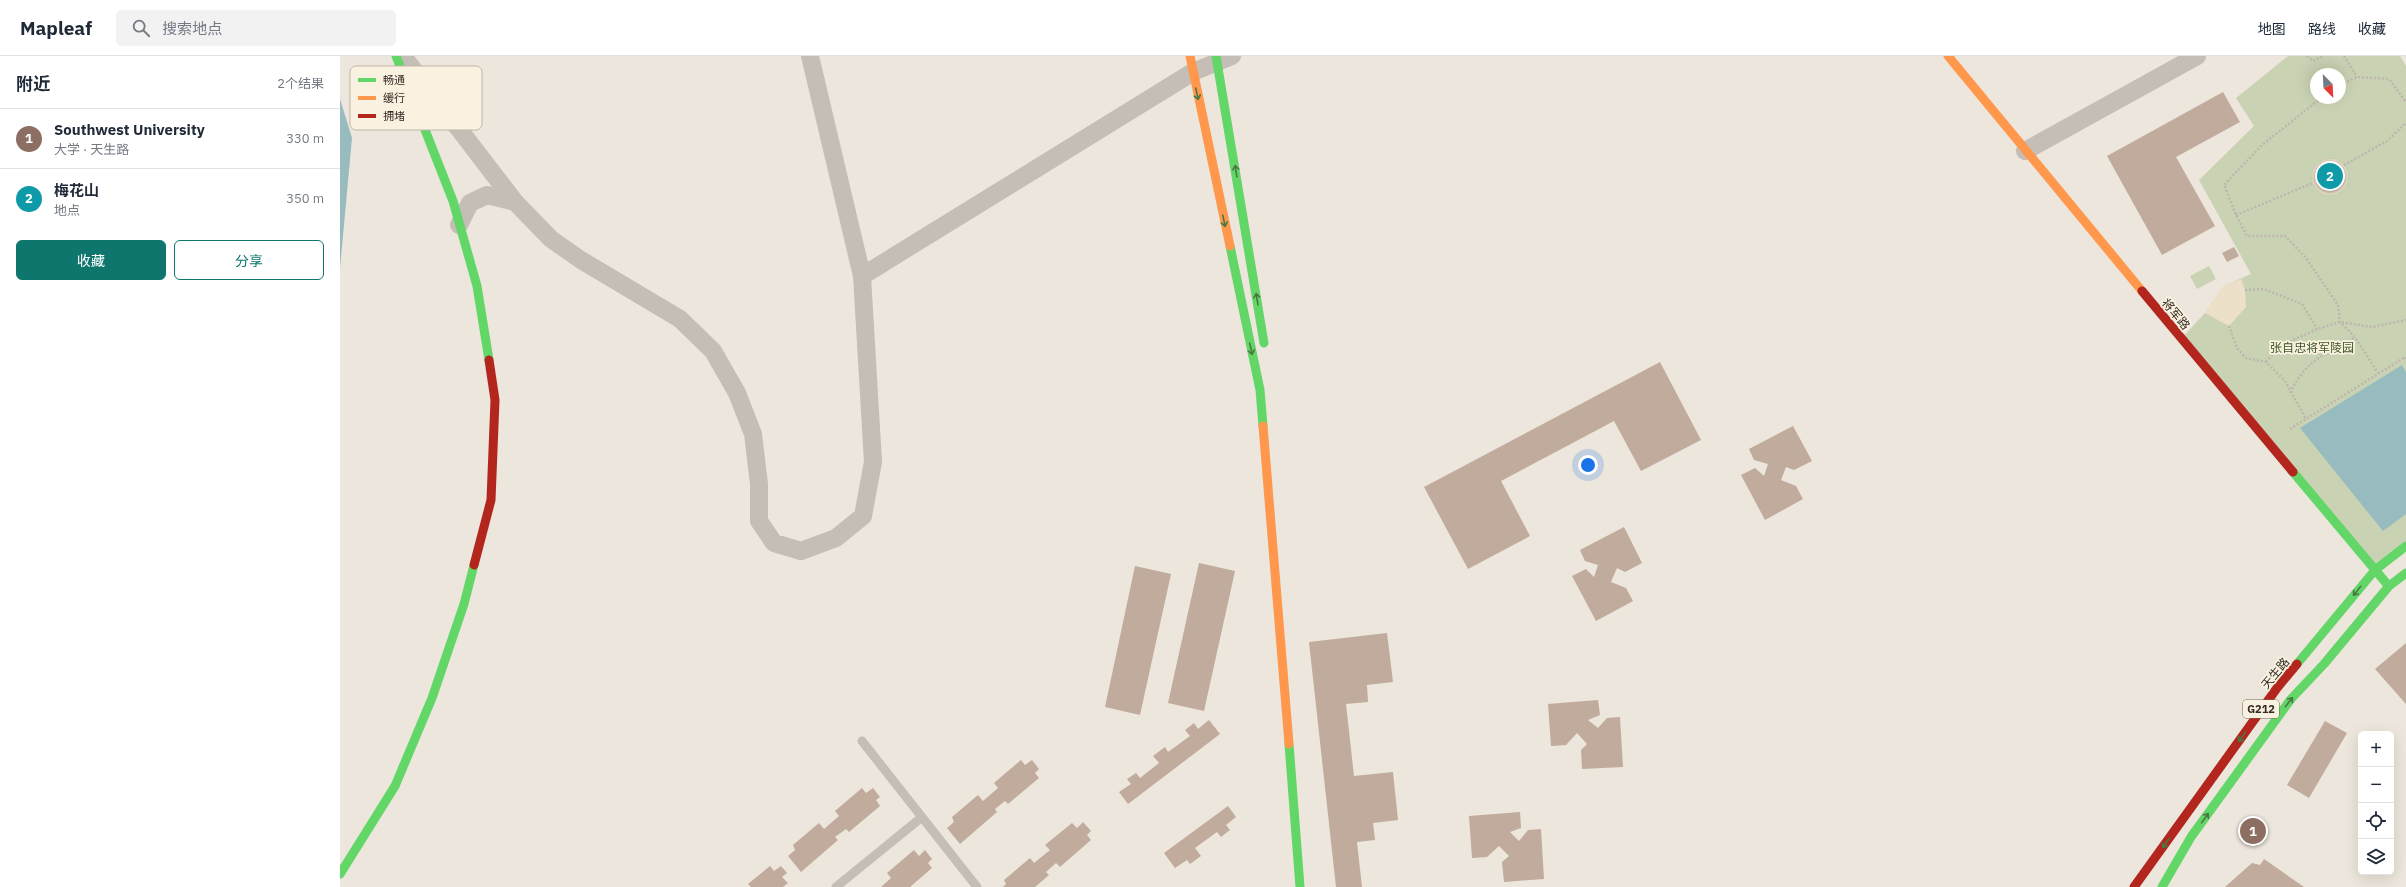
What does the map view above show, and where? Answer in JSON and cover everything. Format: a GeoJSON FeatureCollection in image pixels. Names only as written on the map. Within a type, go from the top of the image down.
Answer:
{"type":"FeatureCollection","features":[{"type":"Feature","properties":{"kind":"main road"},"geometry":{"type":"LineString","coordinates":[[396,56],[400,66]]}},
{"type":"Feature","properties":{"kind":"main road","name":"将军路"},"geometry":{"type":"LineString","coordinates":[[1948,56],[2025,152],[2389,586]]}},
{"type":"Feature","properties":{"kind":"main road"},"geometry":{"type":"LineString","coordinates":[[1222,58],[1266,352]]}},
{"type":"Feature","properties":{"kind":"main road"},"geometry":{"type":"LineString","coordinates":[[1191,64],[1260,390],[1300,887]]}},
{"type":"Feature","properties":{"kind":"main road"},"geometry":{"type":"LineString","coordinates":[[340,874],[395,786],[432,698],[464,604],[491,500],[495,400],[477,286],[453,201],[425,130]]}},
{"type":"Feature","properties":{"kind":"main road"},"geometry":{"type":"LineString","coordinates":[[1272,415],[1276,575]]}},
{"type":"Feature","properties":{"kind":"main road","name":"天生路"},"geometry":{"type":"LineString","coordinates":[[2134,887],[2277,688],[2375,570],[2406,546]]}},
{"type":"Feature","properties":{"kind":"main road","name":"G212"},"geometry":{"type":"LineString","coordinates":[[2162,887],[2191,837],[2291,699],[2324,664],[2389,586],[2406,573]]}},
{"type":"Feature","properties":{"kind":"street"},"geometry":{"type":"LineString","coordinates":[[403,56],[411,66]]}},
{"type":"Feature","properties":{"kind":"street"},"geometry":{"type":"LineString","coordinates":[[460,130],[515,202],[551,239],[581,260],[680,319],[714,351],[737,393],[753,434],[759,484],[760,521],[774,543],[801,551],[836,538],[863,516],[873,462],[862,276],[810,56]]}},
{"type":"Feature","properties":{"kind":"street"},"geometry":{"type":"LineString","coordinates":[[2025,152],[2197,56]]}},
{"type":"Feature","properties":{"kind":"street"},"geometry":{"type":"LineString","coordinates":[[862,276],[1191,64],[1222,58]]}},
{"type":"Feature","properties":{"kind":"street"},"geometry":{"type":"LineString","coordinates":[[460,225],[470,202],[487,195],[515,202]]}},
{"type":"Feature","properties":{"kind":"lane"},"geometry":{"type":"LineString","coordinates":[[862,741],[977,887]]}},
{"type":"Feature","properties":{"kind":"lane"},"geometry":{"type":"LineString","coordinates":[[836,887],[922,817]]}},
{"type":"Feature","properties":{"kind":"path"},"geometry":{"type":"LineString","coordinates":[[2308,56],[2313,61],[2323,56]]}},
{"type":"Feature","properties":{"kind":"path"},"geometry":{"type":"LineString","coordinates":[[2344,56],[2357,77]]}},
{"type":"Feature","properties":{"kind":"path"},"geometry":{"type":"LineString","coordinates":[[2346,82],[2357,77],[2390,79],[2406,102]]}},
{"type":"Feature","properties":{"kind":"path"},"geometry":{"type":"LineString","coordinates":[[2314,104],[2261,146],[2224,185],[2236,215],[2247,236],[2286,236],[2306,258],[2338,305],[2340,322],[2355,337],[2378,373]]}},
{"type":"Feature","properties":{"kind":"path"},"geometry":{"type":"LineString","coordinates":[[2344,165],[2387,141],[2406,123]]}},
{"type":"Feature","properties":{"kind":"path"},"geometry":{"type":"LineString","coordinates":[[2236,215],[2313,183]]}},
{"type":"Feature","properties":{"kind":"path"},"geometry":{"type":"LineString","coordinates":[[2245,290],[2264,289],[2302,304],[2317,329]]}},
{"type":"Feature","properties":{"kind":"path"},"geometry":{"type":"LineString","coordinates":[[2266,362],[2280,346],[2317,329],[2340,322],[2372,327],[2406,320]]}},
{"type":"Feature","properties":{"kind":"path"},"geometry":{"type":"LineString","coordinates":[[2229,326],[2237,348],[2246,358],[2266,362],[2285,381],[2290,393],[2306,419]]}},
{"type":"Feature","properties":{"kind":"path"},"geometry":{"type":"LineString","coordinates":[[2290,393],[2299,374],[2317,357],[2355,337]]}},
{"type":"Feature","properties":{"kind":"path"},"geometry":{"type":"LineString","coordinates":[[2290,429],[2378,373],[2405,357],[2406,359]]}},
{"type":"Feature","properties":{"kind":"green space","name":"张自忠将军陵园"},"geometry":{"type":"Polygon","coordinates":[[[2288,56],[2400,56],[2406,66],[2406,545],[2375,570],[2181,339],[2205,313],[2224,286],[2251,274],[2199,180],[2254,126],[2236,98],[2288,56]]]}},
{"type":"Feature","properties":{"kind":"green space"},"geometry":{"type":"Polygon","coordinates":[[[2209,266],[2216,279],[2197,289],[2190,276],[2209,266]]]}},
{"type":"Feature","properties":{"kind":"shaded area"},"geometry":{"type":"Polygon","coordinates":[[[2333,159],[2343,164],[2347,170],[2347,184],[2343,190],[2337,194],[2327,195],[2317,190],[2313,184],[2312,174],[2317,164],[2323,160],[2333,159]]]}},
{"type":"Feature","properties":{"kind":"shaded area"},"geometry":{"type":"Polygon","coordinates":[[[2241,279],[2245,290],[2246,307],[2229,326],[2205,313],[2224,286],[2241,279]]]}},
{"type":"Feature","properties":{"kind":"water"},"geometry":{"type":"Polygon","coordinates":[[[340,99],[352,138],[340,268],[340,99]]]}},
{"type":"Feature","properties":{"kind":"water"},"geometry":{"type":"Polygon","coordinates":[[[2402,365],[2406,372],[2406,514],[2383,531],[2300,428],[2402,365]]]}},
{"type":"Feature","properties":{"kind":"building"},"geometry":{"type":"Polygon","coordinates":[[[2223,92],[2240,122],[2176,157],[2215,226],[2162,255],[2107,156],[2223,92]]]}},
{"type":"Feature","properties":{"kind":"building"},"geometry":{"type":"Polygon","coordinates":[[[2234,247],[2239,256],[2227,262],[2222,253],[2234,247]]]}},
{"type":"Feature","properties":{"kind":"building"},"geometry":{"type":"Polygon","coordinates":[[[1660,362],[1701,440],[1641,471],[1614,421],[1501,481],[1530,536],[1468,569],[1424,487],[1660,362]]]}},
{"type":"Feature","properties":{"kind":"building"},"geometry":{"type":"Polygon","coordinates":[[[1793,426],[1812,461],[1794,470],[1786,467],[1781,480],[1796,486],[1803,499],[1765,520],[1741,475],[1755,468],[1764,476],[1768,464],[1754,460],[1749,449],[1793,426]]]}},
{"type":"Feature","properties":{"kind":"building"},"geometry":{"type":"Polygon","coordinates":[[[1624,527],[1642,563],[1625,572],[1617,568],[1611,582],[1626,588],[1633,601],[1596,621],[1572,576],[1586,569],[1594,577],[1598,565],[1585,561],[1580,550],[1624,527]]]}},
{"type":"Feature","properties":{"kind":"building"},"geometry":{"type":"Polygon","coordinates":[[[1199,563],[1235,571],[1204,711],[1168,703],[1199,563]]]}},
{"type":"Feature","properties":{"kind":"building"},"geometry":{"type":"Polygon","coordinates":[[[1135,566],[1171,574],[1140,715],[1105,707],[1135,566]]]}},
{"type":"Feature","properties":{"kind":"building"},"geometry":{"type":"Polygon","coordinates":[[[1387,633],[1393,682],[1367,685],[1368,702],[1346,704],[1354,776],[1393,772],[1398,820],[1373,823],[1375,840],[1357,842],[1362,887],[1336,887],[1309,642],[1387,633]]]}},
{"type":"Feature","properties":{"kind":"building"},"geometry":{"type":"Polygon","coordinates":[[[2406,643],[2406,704],[2375,669],[2406,643]]]}},
{"type":"Feature","properties":{"kind":"building"},"geometry":{"type":"Polygon","coordinates":[[[1598,700],[1600,715],[1588,720],[1598,728],[1607,718],[1620,717],[1623,767],[1582,769],[1581,750],[1587,744],[1577,733],[1566,745],[1551,746],[1548,704],[1598,700]]]}},
{"type":"Feature","properties":{"kind":"building"},"geometry":{"type":"Polygon","coordinates":[[[1209,720],[1220,734],[1128,804],[1119,792],[1131,784],[1127,779],[1136,773],[1140,778],[1159,763],[1153,756],[1165,747],[1168,752],[1190,736],[1185,730],[1194,723],[1198,729],[1209,720]]]}},
{"type":"Feature","properties":{"kind":"building"},"geometry":{"type":"Polygon","coordinates":[[[2325,721],[2347,733],[2309,798],[2287,785],[2325,721]]]}},
{"type":"Feature","properties":{"kind":"building"},"geometry":{"type":"Polygon","coordinates":[[[1021,760],[1025,765],[1032,760],[1039,769],[1035,773],[1039,778],[1008,804],[1005,801],[995,809],[997,812],[960,844],[947,828],[954,822],[952,817],[978,795],[983,801],[998,788],[994,783],[1021,760]]]}},
{"type":"Feature","properties":{"kind":"building"},"geometry":{"type":"Polygon","coordinates":[[[862,788],[866,793],[873,788],[880,797],[876,800],[880,806],[849,832],[846,829],[835,837],[838,840],[801,872],[788,856],[795,850],[793,845],[819,823],[824,829],[839,816],[835,811],[862,788]]]}},
{"type":"Feature","properties":{"kind":"building"},"geometry":{"type":"Polygon","coordinates":[[[1228,806],[1236,817],[1226,825],[1230,830],[1221,837],[1217,832],[1195,848],[1201,856],[1190,864],[1187,860],[1175,868],[1164,853],[1228,806]]]}},
{"type":"Feature","properties":{"kind":"building"},"geometry":{"type":"Polygon","coordinates":[[[1520,812],[1521,828],[1510,832],[1519,841],[1528,830],[1541,829],[1544,879],[1504,882],[1502,862],[1509,856],[1499,846],[1487,857],[1472,858],[1469,816],[1520,812]]]}},
{"type":"Feature","properties":{"kind":"building"},"geometry":{"type":"Polygon","coordinates":[[[1083,822],[1091,831],[1087,835],[1091,840],[1060,867],[1056,863],[1046,872],[1049,875],[1035,887],[1003,887],[1006,884],[1004,880],[1030,858],[1034,863],[1050,850],[1045,845],[1072,823],[1077,828],[1083,822]]]}},
{"type":"Feature","properties":{"kind":"building"},"geometry":{"type":"Polygon","coordinates":[[[914,850],[919,856],[925,850],[932,859],[928,863],[932,868],[910,887],[881,887],[891,878],[887,873],[914,850]]]}},
{"type":"Feature","properties":{"kind":"building"},"geometry":{"type":"Polygon","coordinates":[[[2264,859],[2304,887],[2225,887],[2252,863],[2260,865],[2264,859]]]}},
{"type":"Feature","properties":{"kind":"building"},"geometry":{"type":"Polygon","coordinates":[[[770,866],[774,871],[781,866],[787,873],[782,877],[788,883],[783,887],[751,887],[748,884],[770,866]]]}},
{"type":"Feature","properties":{"kind":"traffic: fast"},"geometry":{"type":"LineString","coordinates":[[396,56],[400,66]]}},
{"type":"Feature","properties":{"kind":"traffic: fast"},"geometry":{"type":"LineString","coordinates":[[1216,56],[1264,343]]}},
{"type":"Feature","properties":{"kind":"traffic: fast"},"geometry":{"type":"LineString","coordinates":[[425,130],[453,201],[477,286],[489,360]]}},
{"type":"Feature","properties":{"kind":"traffic: fast"},"geometry":{"type":"LineString","coordinates":[[1230,246],[1260,390],[1263,426]]}},
{"type":"Feature","properties":{"kind":"traffic: fast"},"geometry":{"type":"LineString","coordinates":[[2293,472],[2387,584]]}},
{"type":"Feature","properties":{"kind":"traffic: fast"},"geometry":{"type":"LineString","coordinates":[[2297,664],[2375,570],[2406,546]]}},
{"type":"Feature","properties":{"kind":"traffic: fast"},"geometry":{"type":"LineString","coordinates":[[340,874],[395,786],[432,698],[464,604],[474,565]]}},
{"type":"Feature","properties":{"kind":"traffic: fast"},"geometry":{"type":"LineString","coordinates":[[2162,887],[2191,837],[2291,699],[2324,664],[2389,586],[2406,573]]}},
{"type":"Feature","properties":{"kind":"traffic: fast"},"geometry":{"type":"LineString","coordinates":[[1289,744],[1300,887]]}},
{"type":"Feature","properties":{"kind":"traffic: slow"},"geometry":{"type":"LineString","coordinates":[[1190,56],[1230,246]]}},
{"type":"Feature","properties":{"kind":"traffic: slow"},"geometry":{"type":"LineString","coordinates":[[1948,56],[2142,291]]}},
{"type":"Feature","properties":{"kind":"traffic: slow"},"geometry":{"type":"LineString","coordinates":[[1263,426],[1289,744]]}},
{"type":"Feature","properties":{"kind":"traffic: jam"},"geometry":{"type":"LineString","coordinates":[[2142,291],[2293,472]]}},
{"type":"Feature","properties":{"kind":"traffic: jam"},"geometry":{"type":"LineString","coordinates":[[474,565],[491,500],[495,400],[489,360]]}},
{"type":"Feature","properties":{"kind":"traffic: jam"},"geometry":{"type":"LineString","coordinates":[[2134,887],[2277,688],[2297,664]]}},
{"type":"Feature","properties":{"kind":"place","name":"梅花山"},"geometry":{"type":"Point","coordinates":[2330,176]}},
{"type":"Feature","properties":{"kind":"place","name":"Southwest University"},"geometry":{"type":"Point","coordinates":[2253,831]}}]}
